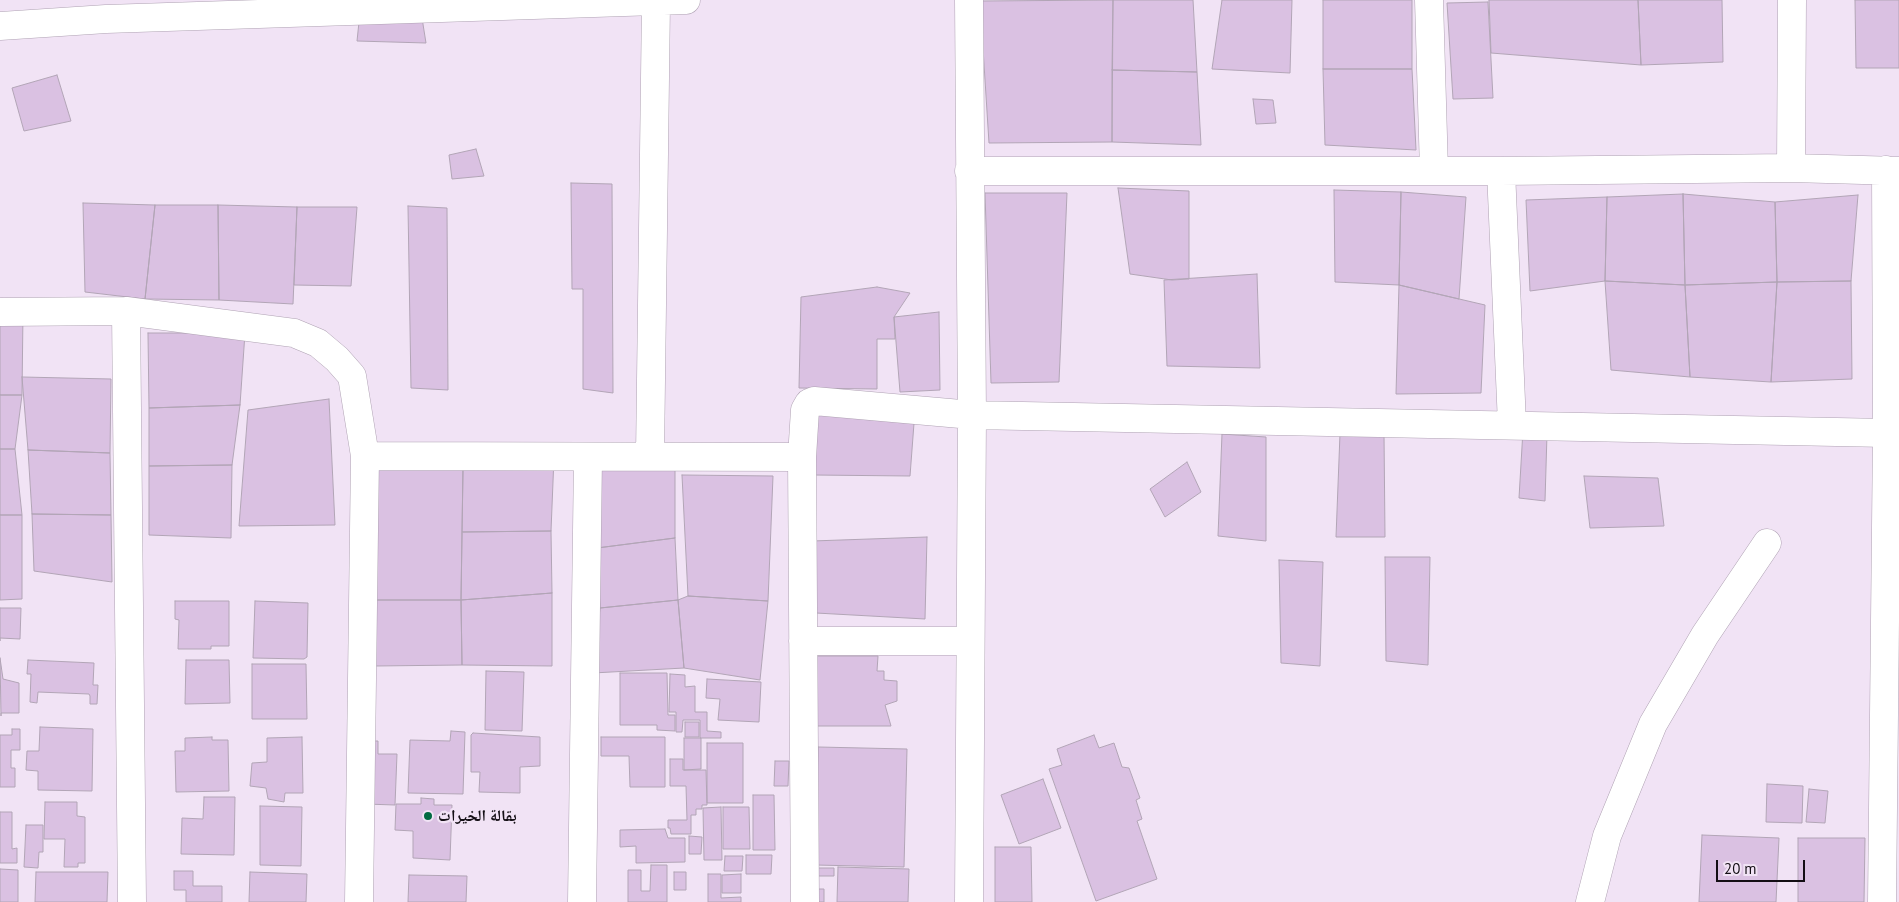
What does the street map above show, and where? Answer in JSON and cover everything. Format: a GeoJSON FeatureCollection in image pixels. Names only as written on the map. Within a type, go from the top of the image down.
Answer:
{"type":"FeatureCollection","features":[{"type":"Feature","properties":{"kind":"street"},"geometry":{"type":"LineString","coordinates":[[0,26],[108,10],[686,0]]}},
{"type":"Feature","properties":{"kind":"street"},"geometry":{"type":"LineString","coordinates":[[969,0],[972,414],[969,902]]}},
{"type":"Feature","properties":{"kind":"street"},"geometry":{"type":"LineString","coordinates":[[1429,0],[1434,171]]}},
{"type":"Feature","properties":{"kind":"street"},"geometry":{"type":"LineString","coordinates":[[1791,168],[1792,0]]}},
{"type":"Feature","properties":{"kind":"street"},"geometry":{"type":"LineString","coordinates":[[650,456],[656,2]]}},
{"type":"Feature","properties":{"kind":"street"},"geometry":{"type":"LineString","coordinates":[[969,171],[1501,171],[1791,168],[1892,171],[1893,320],[1887,433],[1882,902]]}},
{"type":"Feature","properties":{"kind":"street"},"geometry":{"type":"LineString","coordinates":[[1501,171],[1512,424]]}},
{"type":"Feature","properties":{"kind":"street"},"geometry":{"type":"LineString","coordinates":[[0,312],[126,311],[294,333],[318,344],[352,376],[366,456],[359,902]]}},
{"type":"Feature","properties":{"kind":"street"},"geometry":{"type":"LineString","coordinates":[[126,311],[132,902]]}},
{"type":"Feature","properties":{"kind":"street"},"geometry":{"type":"LineString","coordinates":[[805,902],[802,457],[806,410],[809,404],[814,402],[972,414],[1887,433]]}},
{"type":"Feature","properties":{"kind":"street"},"geometry":{"type":"LineString","coordinates":[[366,456],[802,457]]}},
{"type":"Feature","properties":{"kind":"street"},"geometry":{"type":"LineString","coordinates":[[582,902],[588,457]]}},
{"type":"Feature","properties":{"kind":"street"},"geometry":{"type":"LineString","coordinates":[[1590,902],[1607,836],[1653,724],[1705,635],[1767,543]]}},
{"type":"Feature","properties":{"kind":"street"},"geometry":{"type":"LineString","coordinates":[[803,641],[970,641]]}},
{"type":"Feature","properties":{"kind":"building"},"geometry":{"type":"Polygon","coordinates":[[[1113,0],[1193,0],[1197,72],[1112,70],[1113,0]]]}},
{"type":"Feature","properties":{"kind":"building"},"geometry":{"type":"Polygon","coordinates":[[[1113,0],[1112,142],[989,143],[980,1],[1113,0]]]}},
{"type":"Feature","properties":{"kind":"building"},"geometry":{"type":"Polygon","coordinates":[[[1222,0],[1292,0],[1290,73],[1212,69],[1222,0]]]}},
{"type":"Feature","properties":{"kind":"building"},"geometry":{"type":"Polygon","coordinates":[[[1323,0],[1412,0],[1412,69],[1323,69],[1323,0]]]}},
{"type":"Feature","properties":{"kind":"building"},"geometry":{"type":"Polygon","coordinates":[[[1489,0],[1638,0],[1641,65],[1491,53],[1489,0]]]}},
{"type":"Feature","properties":{"kind":"building"},"geometry":{"type":"Polygon","coordinates":[[[1638,0],[1722,0],[1723,62],[1641,65],[1638,0]]]}},
{"type":"Feature","properties":{"kind":"building"},"geometry":{"type":"Polygon","coordinates":[[[1855,0],[1899,0],[1899,68],[1856,68],[1855,0]]]}},
{"type":"Feature","properties":{"kind":"building"},"geometry":{"type":"Polygon","coordinates":[[[1488,2],[1493,98],[1453,99],[1447,3],[1488,2]]]}},
{"type":"Feature","properties":{"kind":"building"},"geometry":{"type":"Polygon","coordinates":[[[422,18],[426,43],[357,41],[359,22],[422,18]]]}},
{"type":"Feature","properties":{"kind":"building"},"geometry":{"type":"Polygon","coordinates":[[[1323,69],[1412,69],[1416,150],[1325,145],[1323,69]]]}},
{"type":"Feature","properties":{"kind":"building"},"geometry":{"type":"Polygon","coordinates":[[[1112,70],[1197,72],[1201,145],[1112,142],[1112,70]]]}},
{"type":"Feature","properties":{"kind":"building"},"geometry":{"type":"Polygon","coordinates":[[[57,75],[71,121],[24,131],[12,88],[57,75]]]}},
{"type":"Feature","properties":{"kind":"building"},"geometry":{"type":"Polygon","coordinates":[[[1253,99],[1273,100],[1276,123],[1256,124],[1253,99]]]}},
{"type":"Feature","properties":{"kind":"building"},"geometry":{"type":"Polygon","coordinates":[[[476,149],[484,176],[452,179],[449,155],[476,149]]]}},
{"type":"Feature","properties":{"kind":"building"},"geometry":{"type":"Polygon","coordinates":[[[571,183],[612,184],[613,393],[583,389],[583,289],[572,289],[571,183]]]}},
{"type":"Feature","properties":{"kind":"building"},"geometry":{"type":"Polygon","coordinates":[[[1118,188],[1189,191],[1189,279],[1172,280],[1130,274],[1118,188]]]}},
{"type":"Feature","properties":{"kind":"building"},"geometry":{"type":"Polygon","coordinates":[[[1334,190],[1401,192],[1399,285],[1335,282],[1334,190]]]}},
{"type":"Feature","properties":{"kind":"building"},"geometry":{"type":"Polygon","coordinates":[[[1401,192],[1466,197],[1459,299],[1399,285],[1401,192]]]}},
{"type":"Feature","properties":{"kind":"building"},"geometry":{"type":"Polygon","coordinates":[[[985,193],[1067,193],[1059,382],[991,383],[985,193]]]}},
{"type":"Feature","properties":{"kind":"building"},"geometry":{"type":"Polygon","coordinates":[[[1683,194],[1685,285],[1605,281],[1607,197],[1683,194]]]}},
{"type":"Feature","properties":{"kind":"building"},"geometry":{"type":"Polygon","coordinates":[[[1683,194],[1775,202],[1777,282],[1685,285],[1683,194]]]}},
{"type":"Feature","properties":{"kind":"building"},"geometry":{"type":"Polygon","coordinates":[[[1858,195],[1851,281],[1777,282],[1775,202],[1858,195]]]}},
{"type":"Feature","properties":{"kind":"building"},"geometry":{"type":"Polygon","coordinates":[[[1607,197],[1605,281],[1530,291],[1526,200],[1607,197]]]}},
{"type":"Feature","properties":{"kind":"building"},"geometry":{"type":"Polygon","coordinates":[[[83,203],[155,205],[145,299],[85,292],[83,203]]]}},
{"type":"Feature","properties":{"kind":"building"},"geometry":{"type":"Polygon","coordinates":[[[155,205],[218,205],[219,300],[145,299],[155,205]]]}},
{"type":"Feature","properties":{"kind":"building"},"geometry":{"type":"Polygon","coordinates":[[[218,205],[297,207],[293,304],[219,300],[218,205]]]}},
{"type":"Feature","properties":{"kind":"building"},"geometry":{"type":"Polygon","coordinates":[[[408,206],[447,208],[448,390],[411,388],[408,206]]]}},
{"type":"Feature","properties":{"kind":"building"},"geometry":{"type":"Polygon","coordinates":[[[297,207],[357,207],[351,286],[294,285],[297,207]]]}},
{"type":"Feature","properties":{"kind":"building"},"geometry":{"type":"Polygon","coordinates":[[[1257,274],[1260,368],[1167,366],[1164,280],[1257,274]]]}},
{"type":"Feature","properties":{"kind":"building"},"geometry":{"type":"Polygon","coordinates":[[[1605,281],[1685,285],[1690,377],[1611,370],[1605,281]]]}},
{"type":"Feature","properties":{"kind":"building"},"geometry":{"type":"Polygon","coordinates":[[[1851,281],[1852,379],[1771,382],[1777,282],[1851,281]]]}},
{"type":"Feature","properties":{"kind":"building"},"geometry":{"type":"Polygon","coordinates":[[[1777,282],[1771,382],[1690,377],[1685,285],[1777,282]]]}},
{"type":"Feature","properties":{"kind":"building"},"geometry":{"type":"Polygon","coordinates":[[[1399,285],[1485,305],[1481,393],[1396,394],[1399,285]]]}},
{"type":"Feature","properties":{"kind":"building"},"geometry":{"type":"Polygon","coordinates":[[[877,287],[910,293],[894,317],[895,339],[877,339],[877,389],[799,388],[801,297],[877,287]]]}},
{"type":"Feature","properties":{"kind":"building"},"geometry":{"type":"Polygon","coordinates":[[[0,312],[23,312],[22,395],[0,395],[0,312]]]}},
{"type":"Feature","properties":{"kind":"building"},"geometry":{"type":"Polygon","coordinates":[[[939,312],[940,390],[900,392],[894,317],[939,312]]]}},
{"type":"Feature","properties":{"kind":"building"},"geometry":{"type":"Polygon","coordinates":[[[148,333],[245,333],[240,405],[149,408],[148,333]]]}},
{"type":"Feature","properties":{"kind":"building"},"geometry":{"type":"Polygon","coordinates":[[[22,377],[111,379],[110,453],[28,450],[22,377]]]}},
{"type":"Feature","properties":{"kind":"building"},"geometry":{"type":"Polygon","coordinates":[[[0,395],[22,395],[15,449],[0,449],[0,395]]]}},
{"type":"Feature","properties":{"kind":"building"},"geometry":{"type":"Polygon","coordinates":[[[329,399],[335,525],[239,526],[248,410],[329,399]]]}},
{"type":"Feature","properties":{"kind":"building"},"geometry":{"type":"Polygon","coordinates":[[[814,401],[915,410],[910,476],[813,475],[814,401]]]}},
{"type":"Feature","properties":{"kind":"building"},"geometry":{"type":"Polygon","coordinates":[[[240,405],[232,465],[149,466],[149,408],[240,405]]]}},
{"type":"Feature","properties":{"kind":"building"},"geometry":{"type":"Polygon","coordinates":[[[1523,430],[1547,434],[1545,501],[1519,498],[1523,430]]]}},
{"type":"Feature","properties":{"kind":"building"},"geometry":{"type":"Polygon","coordinates":[[[1222,434],[1266,437],[1266,541],[1218,536],[1222,434]]]}},
{"type":"Feature","properties":{"kind":"building"},"geometry":{"type":"Polygon","coordinates":[[[1340,434],[1384,434],[1385,537],[1336,537],[1340,434]]]}},
{"type":"Feature","properties":{"kind":"building"},"geometry":{"type":"Polygon","coordinates":[[[0,449],[15,449],[22,515],[0,515],[0,449]]]}},
{"type":"Feature","properties":{"kind":"building"},"geometry":{"type":"Polygon","coordinates":[[[28,450],[110,453],[111,515],[32,514],[28,450]]]}},
{"type":"Feature","properties":{"kind":"building"},"geometry":{"type":"Polygon","coordinates":[[[675,456],[675,538],[597,548],[599,457],[675,456]]]}},
{"type":"Feature","properties":{"kind":"building"},"geometry":{"type":"Polygon","coordinates":[[[554,457],[551,531],[462,532],[463,468],[554,457]]]}},
{"type":"Feature","properties":{"kind":"building"},"geometry":{"type":"Polygon","coordinates":[[[1187,462],[1201,492],[1165,517],[1150,489],[1187,462]]]}},
{"type":"Feature","properties":{"kind":"building"},"geometry":{"type":"Polygon","coordinates":[[[232,465],[231,538],[149,535],[149,466],[232,465]]]}},
{"type":"Feature","properties":{"kind":"building"},"geometry":{"type":"Polygon","coordinates":[[[375,468],[463,468],[461,600],[371,600],[375,468]]]}},
{"type":"Feature","properties":{"kind":"building"},"geometry":{"type":"Polygon","coordinates":[[[682,475],[773,476],[768,601],[688,596],[682,475]]]}},
{"type":"Feature","properties":{"kind":"building"},"geometry":{"type":"Polygon","coordinates":[[[1584,476],[1658,478],[1664,526],[1590,528],[1584,476]]]}},
{"type":"Feature","properties":{"kind":"building"},"geometry":{"type":"Polygon","coordinates":[[[32,514],[111,515],[112,582],[34,571],[32,514]]]}},
{"type":"Feature","properties":{"kind":"building"},"geometry":{"type":"Polygon","coordinates":[[[0,515],[22,515],[22,599],[0,600],[0,515]]]}},
{"type":"Feature","properties":{"kind":"building"},"geometry":{"type":"Polygon","coordinates":[[[551,531],[552,593],[461,600],[462,532],[551,531]]]}},
{"type":"Feature","properties":{"kind":"building"},"geometry":{"type":"Polygon","coordinates":[[[927,537],[925,619],[816,613],[812,541],[927,537]]]}},
{"type":"Feature","properties":{"kind":"building"},"geometry":{"type":"Polygon","coordinates":[[[675,538],[678,600],[600,608],[597,548],[675,538]]]}},
{"type":"Feature","properties":{"kind":"building"},"geometry":{"type":"Polygon","coordinates":[[[1385,557],[1430,557],[1428,665],[1386,661],[1385,557]]]}},
{"type":"Feature","properties":{"kind":"building"},"geometry":{"type":"Polygon","coordinates":[[[1279,560],[1323,562],[1320,666],[1281,663],[1279,560]]]}},
{"type":"Feature","properties":{"kind":"building"},"geometry":{"type":"Polygon","coordinates":[[[552,593],[552,666],[462,665],[461,600],[552,593]]]}},
{"type":"Feature","properties":{"kind":"building"},"geometry":{"type":"Polygon","coordinates":[[[688,596],[768,601],[760,680],[684,668],[678,600],[688,596]]]}},
{"type":"Feature","properties":{"kind":"building"},"geometry":{"type":"Polygon","coordinates":[[[371,600],[461,600],[462,665],[375,666],[371,600]]]}},
{"type":"Feature","properties":{"kind":"building"},"geometry":{"type":"Polygon","coordinates":[[[678,600],[684,668],[593,673],[600,608],[678,600]]]}},
{"type":"Feature","properties":{"kind":"building"},"geometry":{"type":"Polygon","coordinates":[[[175,601],[229,601],[229,646],[211,646],[211,649],[178,649],[179,620],[175,619],[175,601]]]}},
{"type":"Feature","properties":{"kind":"building"},"geometry":{"type":"Polygon","coordinates":[[[255,601],[308,603],[307,657],[304,659],[253,658],[255,601]]]}},
{"type":"Feature","properties":{"kind":"building"},"geometry":{"type":"Polygon","coordinates":[[[0,608],[21,608],[20,639],[0,638],[0,608]]]}},
{"type":"Feature","properties":{"kind":"building"},"geometry":{"type":"Polygon","coordinates":[[[806,656],[878,656],[877,671],[884,671],[884,680],[897,681],[897,701],[885,705],[891,726],[805,726],[806,656]]]}},
{"type":"Feature","properties":{"kind":"building"},"geometry":{"type":"Polygon","coordinates":[[[0,658],[3,679],[19,683],[19,713],[1,713],[1,716],[0,658]]]}},
{"type":"Feature","properties":{"kind":"building"},"geometry":{"type":"Polygon","coordinates":[[[28,660],[94,663],[93,685],[98,685],[97,704],[90,704],[89,694],[38,692],[37,703],[30,702],[31,674],[27,674],[28,660]]]}},
{"type":"Feature","properties":{"kind":"building"},"geometry":{"type":"Polygon","coordinates":[[[186,660],[229,660],[230,703],[185,704],[186,660]]]}},
{"type":"Feature","properties":{"kind":"building"},"geometry":{"type":"Polygon","coordinates":[[[252,664],[306,664],[307,719],[252,719],[252,664]]]}},
{"type":"Feature","properties":{"kind":"building"},"geometry":{"type":"Polygon","coordinates":[[[486,671],[524,672],[522,731],[485,730],[486,671]]]}},
{"type":"Feature","properties":{"kind":"building"},"geometry":{"type":"Polygon","coordinates":[[[620,673],[667,673],[668,715],[675,715],[675,731],[657,730],[657,725],[620,725],[620,673]]]}},
{"type":"Feature","properties":{"kind":"building"},"geometry":{"type":"Polygon","coordinates":[[[670,674],[685,675],[685,687],[695,686],[695,712],[707,712],[707,731],[721,732],[721,738],[700,738],[700,720],[683,720],[682,732],[676,732],[676,712],[669,712],[670,674]]]}},
{"type":"Feature","properties":{"kind":"building"},"geometry":{"type":"Polygon","coordinates":[[[707,679],[761,682],[759,722],[718,720],[720,699],[706,698],[707,679]]]}},
{"type":"Feature","properties":{"kind":"building"},"geometry":{"type":"Polygon","coordinates":[[[685,722],[699,722],[699,737],[685,737],[685,722]]]}},
{"type":"Feature","properties":{"kind":"building"},"geometry":{"type":"Polygon","coordinates":[[[40,727],[93,729],[92,791],[38,790],[38,771],[26,770],[27,751],[39,751],[40,727]]]}},
{"type":"Feature","properties":{"kind":"building"},"geometry":{"type":"Polygon","coordinates":[[[12,729],[20,729],[20,750],[11,750],[11,768],[15,768],[15,787],[0,787],[0,735],[12,735],[12,729]]]}},
{"type":"Feature","properties":{"kind":"building"},"geometry":{"type":"Polygon","coordinates":[[[451,731],[465,732],[463,794],[408,793],[410,740],[450,741],[451,731]]]}},
{"type":"Feature","properties":{"kind":"building"},"geometry":{"type":"Polygon","coordinates":[[[473,733],[540,737],[540,766],[520,767],[520,793],[479,792],[480,772],[471,772],[471,735],[473,733]]]}},
{"type":"Feature","properties":{"kind":"building"},"geometry":{"type":"Polygon","coordinates":[[[1094,735],[1099,748],[1114,743],[1122,767],[1129,768],[1140,798],[1136,800],[1142,819],[1137,821],[1157,879],[1096,901],[1049,769],[1062,765],[1057,749],[1094,735]]]}},
{"type":"Feature","properties":{"kind":"building"},"geometry":{"type":"Polygon","coordinates":[[[212,737],[212,740],[228,740],[229,791],[176,792],[175,751],[185,751],[185,738],[212,737]]]}},
{"type":"Feature","properties":{"kind":"building"},"geometry":{"type":"Polygon","coordinates":[[[302,737],[303,793],[285,793],[284,802],[268,799],[266,788],[250,786],[252,763],[267,762],[267,738],[302,737]]]}},
{"type":"Feature","properties":{"kind":"building"},"geometry":{"type":"Polygon","coordinates":[[[601,737],[665,737],[665,787],[630,787],[629,756],[601,756],[601,737]]]}},
{"type":"Feature","properties":{"kind":"building"},"geometry":{"type":"Polygon","coordinates":[[[684,738],[701,738],[701,769],[684,770],[684,738]]]}},
{"type":"Feature","properties":{"kind":"building"},"geometry":{"type":"Polygon","coordinates":[[[367,741],[378,741],[378,754],[397,754],[395,805],[365,804],[367,741]]]}},
{"type":"Feature","properties":{"kind":"building"},"geometry":{"type":"Polygon","coordinates":[[[707,743],[743,743],[743,803],[707,803],[707,743]]]}},
{"type":"Feature","properties":{"kind":"building"},"geometry":{"type":"Polygon","coordinates":[[[818,747],[907,749],[904,867],[815,865],[818,747]]]}},
{"type":"Feature","properties":{"kind":"building"},"geometry":{"type":"Polygon","coordinates":[[[670,759],[683,759],[683,770],[706,770],[707,805],[702,805],[702,809],[696,809],[696,815],[691,815],[691,834],[671,834],[670,828],[668,828],[668,820],[687,820],[686,786],[670,786],[670,759]]]}},
{"type":"Feature","properties":{"kind":"building"},"geometry":{"type":"Polygon","coordinates":[[[775,761],[789,761],[788,786],[774,786],[775,761]]]}},
{"type":"Feature","properties":{"kind":"building"},"geometry":{"type":"Polygon","coordinates":[[[1043,779],[1061,828],[1019,844],[1001,795],[1043,779]]]}},
{"type":"Feature","properties":{"kind":"building"},"geometry":{"type":"Polygon","coordinates":[[[1767,784],[1803,786],[1802,823],[1766,822],[1767,784]]]}},
{"type":"Feature","properties":{"kind":"building"},"geometry":{"type":"Polygon","coordinates":[[[1809,789],[1828,791],[1825,823],[1806,822],[1809,789]]]}},
{"type":"Feature","properties":{"kind":"building"},"geometry":{"type":"Polygon","coordinates":[[[753,795],[774,795],[775,850],[753,850],[753,795]]]}},
{"type":"Feature","properties":{"kind":"building"},"geometry":{"type":"Polygon","coordinates":[[[204,797],[235,797],[234,855],[181,854],[182,818],[203,819],[204,797]]]}},
{"type":"Feature","properties":{"kind":"building"},"geometry":{"type":"Polygon","coordinates":[[[421,798],[434,799],[434,805],[452,805],[450,860],[413,858],[413,831],[395,830],[396,804],[421,804],[421,798]]]}},
{"type":"Feature","properties":{"kind":"building"},"geometry":{"type":"Polygon","coordinates":[[[45,802],[77,802],[77,816],[85,817],[85,863],[78,863],[78,867],[64,867],[65,839],[44,839],[45,802]]]}},
{"type":"Feature","properties":{"kind":"building"},"geometry":{"type":"Polygon","coordinates":[[[260,806],[302,807],[301,866],[260,865],[260,806]]]}},
{"type":"Feature","properties":{"kind":"building"},"geometry":{"type":"Polygon","coordinates":[[[721,807],[722,860],[704,860],[703,808],[721,807]]]}},
{"type":"Feature","properties":{"kind":"building"},"geometry":{"type":"Polygon","coordinates":[[[723,807],[749,807],[750,849],[723,849],[723,807]]]}},
{"type":"Feature","properties":{"kind":"building"},"geometry":{"type":"Polygon","coordinates":[[[0,812],[12,812],[12,849],[17,848],[17,863],[0,863],[0,812]]]}},
{"type":"Feature","properties":{"kind":"building"},"geometry":{"type":"Polygon","coordinates":[[[26,825],[43,825],[43,852],[39,852],[38,868],[24,867],[26,825]]]}},
{"type":"Feature","properties":{"kind":"building"},"geometry":{"type":"Polygon","coordinates":[[[665,829],[668,838],[685,838],[685,862],[636,863],[636,846],[620,847],[620,830],[665,829]]]}},
{"type":"Feature","properties":{"kind":"building"},"geometry":{"type":"Polygon","coordinates":[[[1702,835],[1779,838],[1776,902],[1699,902],[1702,835]]]}},
{"type":"Feature","properties":{"kind":"building"},"geometry":{"type":"Polygon","coordinates":[[[689,836],[702,837],[701,854],[689,854],[689,836]]]}},
{"type":"Feature","properties":{"kind":"building"},"geometry":{"type":"Polygon","coordinates":[[[1798,838],[1865,838],[1864,902],[1798,902],[1798,838]]]}},
{"type":"Feature","properties":{"kind":"building"},"geometry":{"type":"Polygon","coordinates":[[[995,847],[1031,847],[1032,902],[995,902],[995,847]]]}},
{"type":"Feature","properties":{"kind":"building"},"geometry":{"type":"Polygon","coordinates":[[[746,855],[772,855],[771,874],[746,874],[746,855]]]}},
{"type":"Feature","properties":{"kind":"building"},"geometry":{"type":"Polygon","coordinates":[[[725,856],[743,856],[742,871],[724,871],[725,856]]]}},
{"type":"Feature","properties":{"kind":"building"},"geometry":{"type":"Polygon","coordinates":[[[651,865],[667,865],[667,902],[628,902],[628,870],[641,870],[641,891],[650,891],[651,865]]]}},
{"type":"Feature","properties":{"kind":"building"},"geometry":{"type":"Polygon","coordinates":[[[838,867],[909,869],[908,902],[837,902],[838,867]]]}},
{"type":"Feature","properties":{"kind":"building"},"geometry":{"type":"Polygon","coordinates":[[[817,868],[834,868],[834,876],[817,876],[817,868]]]}},
{"type":"Feature","properties":{"kind":"building"},"geometry":{"type":"Polygon","coordinates":[[[0,869],[18,870],[18,902],[0,902],[0,869]]]}},
{"type":"Feature","properties":{"kind":"building"},"geometry":{"type":"Polygon","coordinates":[[[174,871],[193,871],[193,886],[222,886],[222,902],[186,902],[186,890],[174,890],[174,871]]]}},
{"type":"Feature","properties":{"kind":"building"},"geometry":{"type":"Polygon","coordinates":[[[36,872],[108,872],[107,902],[35,902],[36,872]]]}},
{"type":"Feature","properties":{"kind":"building"},"geometry":{"type":"Polygon","coordinates":[[[250,872],[307,874],[306,902],[249,902],[250,872]]]}},
{"type":"Feature","properties":{"kind":"building"},"geometry":{"type":"Polygon","coordinates":[[[674,872],[686,872],[686,890],[674,890],[674,872]]]}},
{"type":"Feature","properties":{"kind":"building"},"geometry":{"type":"Polygon","coordinates":[[[708,874],[721,874],[721,898],[741,897],[741,902],[708,902],[708,874]]]}},
{"type":"Feature","properties":{"kind":"building"},"geometry":{"type":"Polygon","coordinates":[[[741,874],[741,893],[722,893],[722,875],[741,874]]]}},
{"type":"Feature","properties":{"kind":"building"},"geometry":{"type":"Polygon","coordinates":[[[409,875],[467,876],[466,902],[408,902],[409,875]]]}},
{"type":"Feature","properties":{"kind":"building"},"geometry":{"type":"Polygon","coordinates":[[[817,889],[824,889],[824,902],[817,902],[817,889]]]}},
{"type":"Feature","properties":{"kind":"place","name":"بقالة الخيرات"},"geometry":{"type":"Point","coordinates":[428,816]}}]}
